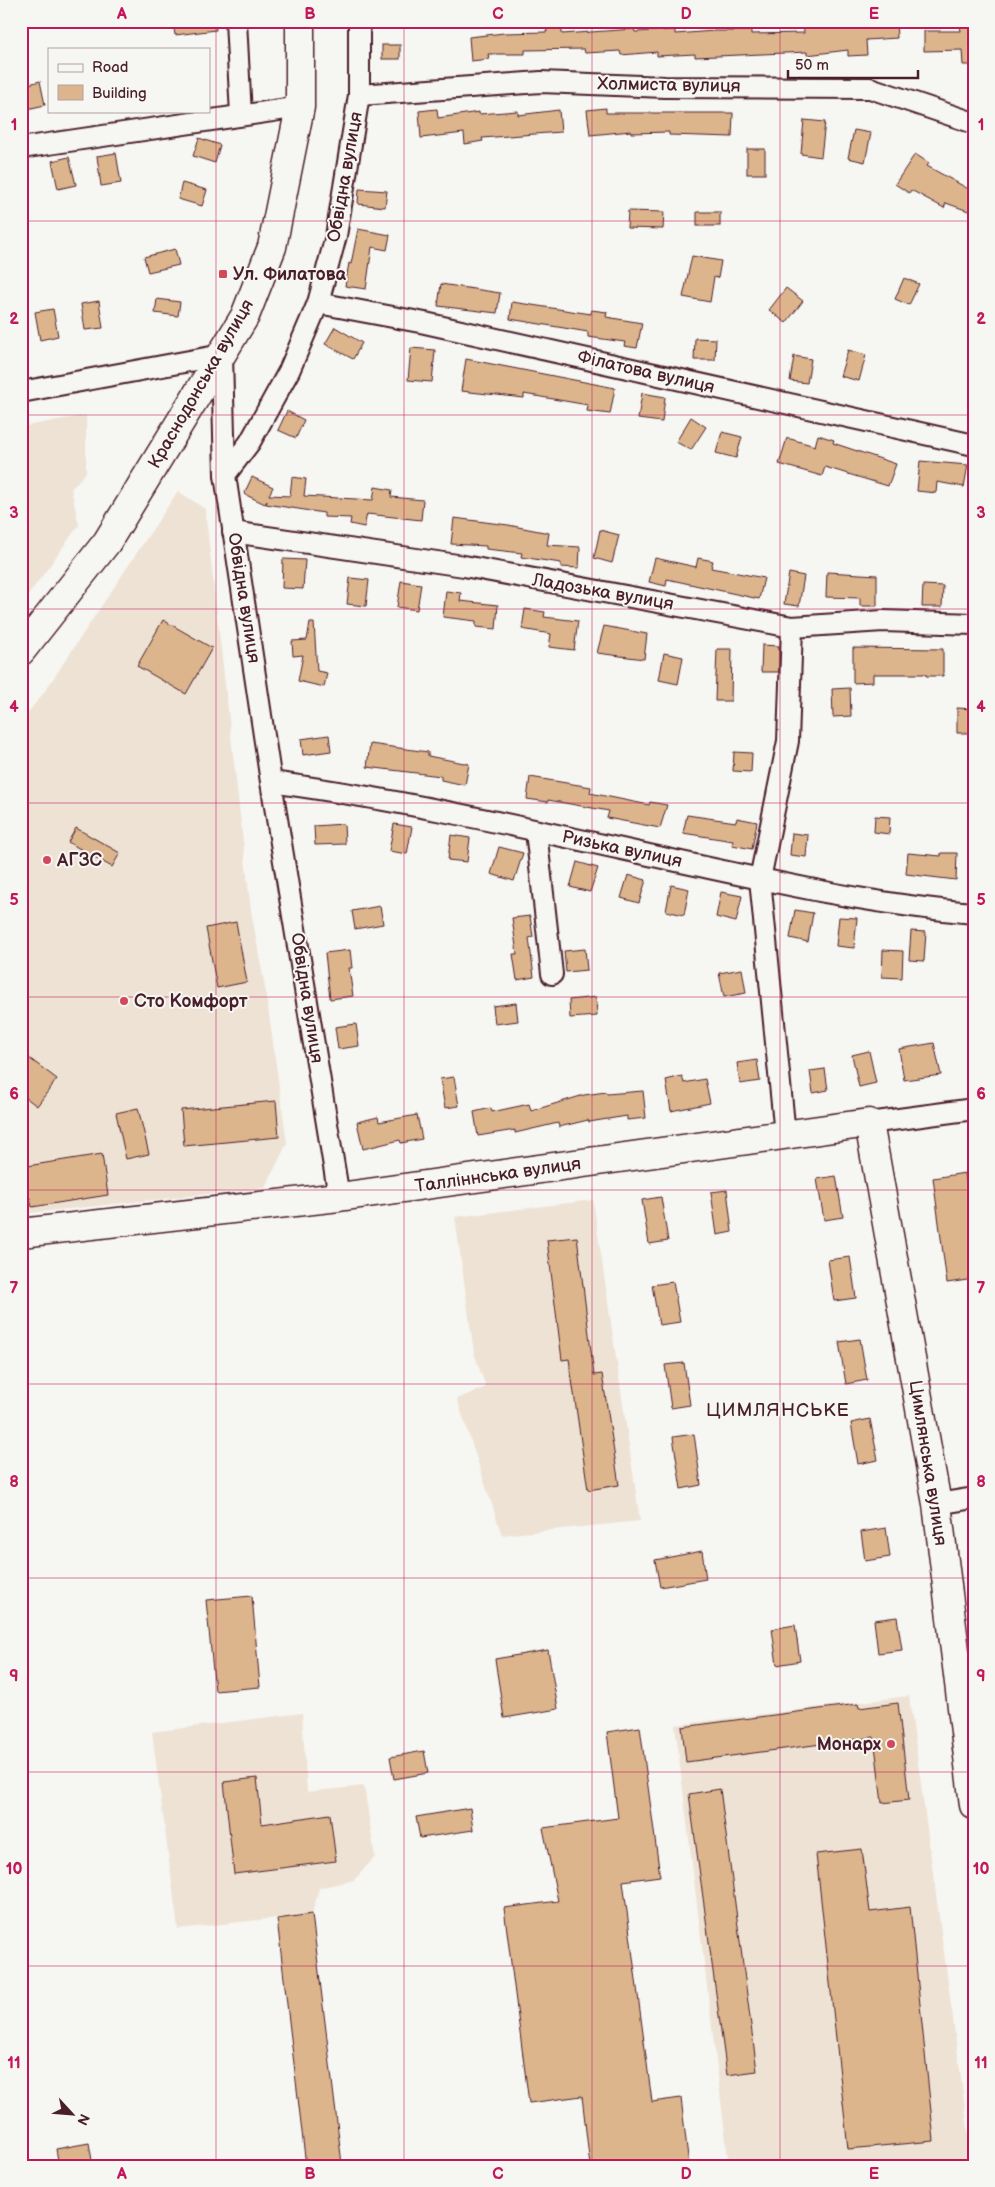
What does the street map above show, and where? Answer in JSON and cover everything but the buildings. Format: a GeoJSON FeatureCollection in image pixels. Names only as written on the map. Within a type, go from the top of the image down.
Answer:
{"type":"FeatureCollection","features":[{"type":"Feature","properties":{"kind":"street"},"geometry":{"type":"LineString","coordinates":[[236,21],[241,115]]}},
{"type":"Feature","properties":{"kind":"street","name":"Краснодонська вулиця"},"geometry":{"type":"LineString","coordinates":[[21,651],[107,542],[245,316],[272,247],[300,107],[300,21]]}},
{"type":"Feature","properties":{"kind":"street","name":"Обвідна вулиця"},"geometry":{"type":"LineString","coordinates":[[339,1197],[225,475],[250,442],[285,379],[318,303],[336,236],[359,95],[359,21]]}},
{"type":"Feature","properties":{"kind":"street","name":"Холмиста вулиця"},"geometry":{"type":"LineString","coordinates":[[359,95],[541,82],[665,86],[870,88],[974,123]]}},
{"type":"Feature","properties":{"kind":"street"},"geometry":{"type":"LineString","coordinates":[[21,148],[300,107]]}},
{"type":"Feature","properties":{"kind":"street","name":"Філатова вулиця"},"geometry":{"type":"LineString","coordinates":[[318,303],[425,323],[974,445]]}},
{"type":"Feature","properties":{"kind":"street"},"geometry":{"type":"LineString","coordinates":[[21,392],[222,355],[225,475]]}},
{"type":"Feature","properties":{"kind":"street","name":"Ладозька вулиця"},"geometry":{"type":"LineString","coordinates":[[234,532],[464,566],[792,627],[883,621],[974,624]]}},
{"type":"Feature","properties":{"kind":"street"},"geometry":{"type":"LineString","coordinates":[[785,1135],[760,879],[788,741],[792,627]]}},
{"type":"Feature","properties":{"kind":"street","name":"Ризька вулиця"},"geometry":{"type":"LineString","coordinates":[[272,782],[354,793],[760,879],[919,909],[974,913]]}},
{"type":"Feature","properties":{"kind":"street"},"geometry":{"type":"LineString","coordinates":[[536,831],[552,974]]}},
{"type":"Feature","properties":{"kind":"street","name":"Талліннська вулиця"},"geometry":{"type":"LineString","coordinates":[[21,1233],[339,1197],[974,1108]]}},
{"type":"Feature","properties":{"kind":"street","name":"Цимлянська вулиця"},"geometry":{"type":"LineString","coordinates":[[869,1123],[937,1504],[974,1805]]}},
{"type":"Feature","properties":{"kind":"street"},"geometry":{"type":"LineString","coordinates":[[937,1504],[974,1498]]}},
{"type":"Feature","properties":{"kind":"shaded area"},"geometry":{"type":"Polygon","coordinates":[[[86,415],[86,472],[71,489],[79,525],[21,605],[21,427],[86,415]]]}},
{"type":"Feature","properties":{"kind":"shaded area"},"geometry":{"type":"Polygon","coordinates":[[[178,491],[205,509],[251,911],[266,993],[287,1143],[265,1188],[21,1214],[21,721],[43,694],[178,491]]]}},
{"type":"Feature","properties":{"kind":"shaded area"},"geometry":{"type":"Polygon","coordinates":[[[593,1200],[640,1521],[502,1535],[457,1399],[486,1387],[474,1353],[455,1217],[593,1200]]]}},
{"type":"Feature","properties":{"kind":"shaded area"},"geometry":{"type":"Polygon","coordinates":[[[909,1696],[973,2166],[729,2166],[675,1725],[909,1696]]]}},
{"type":"Feature","properties":{"kind":"shaded area"},"geometry":{"type":"Polygon","coordinates":[[[302,1713],[307,1792],[364,1786],[375,1857],[354,1880],[319,1888],[312,1914],[178,1929],[152,1732],[302,1713]]]}},
{"type":"Feature","properties":{"kind":"place","name":"Ул. Филатова"},"geometry":{"type":"Point","coordinates":[223,274]}},
{"type":"Feature","properties":{"kind":"place","name":"АГЗС"},"geometry":{"type":"Point","coordinates":[47,860]}},
{"type":"Feature","properties":{"kind":"place","name":"Сто Комфорт"},"geometry":{"type":"Point","coordinates":[124,1001]}},
{"type":"Feature","properties":{"kind":"place","name":"Монарх"},"geometry":{"type":"Point","coordinates":[891,1744]}},
{"type":"Feature","properties":{"kind":"district","name":"ЦИМЛЯНСЬКЕ"},"geometry":{"type":"Point","coordinates":[778,1410]}}]}
